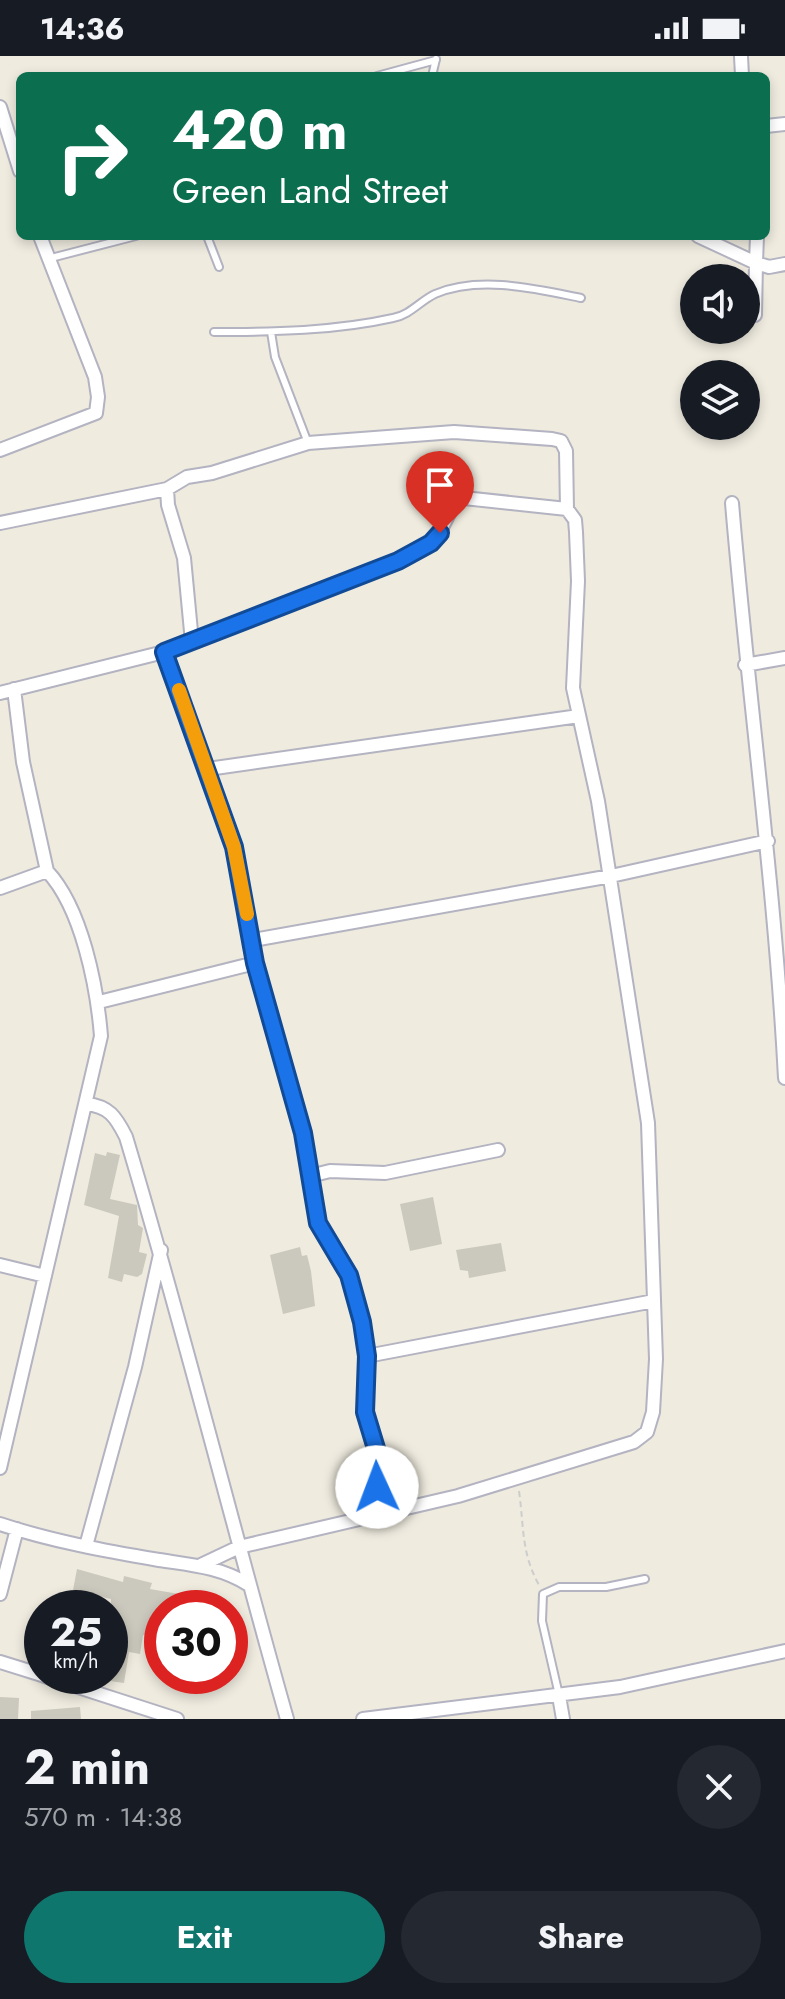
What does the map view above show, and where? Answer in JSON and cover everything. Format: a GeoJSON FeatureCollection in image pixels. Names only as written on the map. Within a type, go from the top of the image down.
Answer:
{"type":"FeatureCollection","features":[{"type":"Feature","properties":{"kind":"street"},"geometry":{"type":"LineString","coordinates":[[0,107],[16,158]]}},
{"type":"Feature","properties":{"kind":"street"},"geometry":{"type":"LineString","coordinates":[[0,450],[96,413],[98,397],[95,377],[41,240]]}},
{"type":"Feature","properties":{"kind":"street"},"geometry":{"type":"LineString","coordinates":[[707,240],[769,267],[785,264]]}},
{"type":"Feature","properties":{"kind":"street"},"geometry":{"type":"LineString","coordinates":[[756,263],[757,240]]}},
{"type":"Feature","properties":{"kind":"street"},"geometry":{"type":"LineString","coordinates":[[0,523],[167,489],[187,477],[212,473],[308,443],[416,432],[552,439],[561,441],[566,451],[567,509],[575,520],[578,581],[572,671],[611,876],[648,1123],[656,1359],[653,1412],[647,1432],[634,1442],[517,1478],[411,1508],[239,1547],[201,1565]]}},
{"type":"Feature","properties":{"kind":"street"},"geometry":{"type":"LineString","coordinates":[[167,489],[184,558],[192,642]]}},
{"type":"Feature","properties":{"kind":"street"},"geometry":{"type":"LineString","coordinates":[[0,693],[164,652],[398,561],[431,543],[440,533],[456,500],[464,498],[567,509]]}},
{"type":"Feature","properties":{"kind":"street"},"geometry":{"type":"LineString","coordinates":[[732,503],[745,665],[768,841],[784,1029],[785,1078]]}},
{"type":"Feature","properties":{"kind":"street"},"geometry":{"type":"LineString","coordinates":[[164,652],[234,847],[255,963],[299,1118],[318,1223],[349,1275],[367,1356],[365,1412],[379,1470],[366,1516]]}},
{"type":"Feature","properties":{"kind":"street"},"geometry":{"type":"LineString","coordinates":[[745,665],[785,658]]}},
{"type":"Feature","properties":{"kind":"street"},"geometry":{"type":"LineString","coordinates":[[0,1468],[101,1036],[99,1002],[72,911],[59,884],[47,871],[23,762],[14,689]]}},
{"type":"Feature","properties":{"kind":"street"},"geometry":{"type":"LineString","coordinates":[[208,769],[579,716]]}},
{"type":"Feature","properties":{"kind":"street"},"geometry":{"type":"LineString","coordinates":[[253,940],[611,876],[768,841]]}},
{"type":"Feature","properties":{"kind":"street"},"geometry":{"type":"LineString","coordinates":[[0,888],[47,871]]}},
{"type":"Feature","properties":{"kind":"street"},"geometry":{"type":"LineString","coordinates":[[99,1002],[255,963]]}},
{"type":"Feature","properties":{"kind":"street"},"geometry":{"type":"LineString","coordinates":[[86,1104],[98,1105],[115,1114],[126,1137],[161,1249],[287,1719]]}},
{"type":"Feature","properties":{"kind":"street"},"geometry":{"type":"LineString","coordinates":[[310,1176],[330,1171],[385,1173],[498,1150]]}},
{"type":"Feature","properties":{"kind":"street"},"geometry":{"type":"LineString","coordinates":[[86,1546],[135,1367],[161,1249]]}},
{"type":"Feature","properties":{"kind":"street"},"geometry":{"type":"LineString","coordinates":[[0,1265],[45,1276]]}},
{"type":"Feature","properties":{"kind":"street"},"geometry":{"type":"LineString","coordinates":[[367,1356],[654,1301]]}},
{"type":"Feature","properties":{"kind":"street"},"geometry":{"type":"LineString","coordinates":[[0,1524],[86,1546],[201,1565],[249,1585]]}},
{"type":"Feature","properties":{"kind":"street"},"geometry":{"type":"LineString","coordinates":[[0,1594],[17,1529]]}},
{"type":"Feature","properties":{"kind":"street"},"geometry":{"type":"LineString","coordinates":[[363,1719],[559,1696],[721,1668],[785,1651]]}},
{"type":"Feature","properties":{"kind":"street"},"geometry":{"type":"LineString","coordinates":[[0,1662],[24,1670]]}},
{"type":"Feature","properties":{"kind":"street"},"geometry":{"type":"LineString","coordinates":[[99,1694],[177,1719]]}},
{"type":"Feature","properties":{"kind":"street"},"geometry":{"type":"LineString","coordinates":[[559,1696],[563,1719]]}},
{"type":"Feature","properties":{"kind":"lane"},"geometry":{"type":"LineString","coordinates":[[390,72],[437,58]]}},
{"type":"Feature","properties":{"kind":"lane"},"geometry":{"type":"LineString","coordinates":[[47,259],[121,240]]}},
{"type":"Feature","properties":{"kind":"lane"},"geometry":{"type":"LineString","coordinates":[[209,240],[219,267]]}},
{"type":"Feature","properties":{"kind":"lane"},"geometry":{"type":"LineString","coordinates":[[214,332],[271,332],[394,318],[433,295],[472,286],[530,288],[581,298]]}},
{"type":"Feature","properties":{"kind":"lane"},"geometry":{"type":"LineString","coordinates":[[271,332],[275,357],[308,443]]}},
{"type":"Feature","properties":{"kind":"lane"},"geometry":{"type":"LineString","coordinates":[[559,1696],[542,1621],[543,1594],[559,1587],[606,1587],[645,1579]]}},
{"type":"Feature","properties":{"kind":"path"},"geometry":{"type":"LineString","coordinates":[[517,1478],[525,1554],[543,1594]]}},
{"type":"Feature","properties":{"kind":"building"},"geometry":{"type":"Polygon","coordinates":[[[107,1152],[120,1155],[110,1199],[137,1205],[138,1225],[143,1228],[139,1252],[147,1254],[142,1274],[137,1277],[124,1274],[122,1282],[108,1278],[119,1216],[84,1205],[95,1153],[106,1156],[107,1152]]]}},
{"type":"Feature","properties":{"kind":"building"},"geometry":{"type":"Polygon","coordinates":[[[433,1197],[442,1244],[410,1251],[400,1204],[433,1197]]]}},
{"type":"Feature","properties":{"kind":"building"},"geometry":{"type":"Polygon","coordinates":[[[501,1243],[506,1271],[469,1278],[468,1271],[460,1270],[456,1250],[501,1243]]]}},
{"type":"Feature","properties":{"kind":"building"},"geometry":{"type":"Polygon","coordinates":[[[300,1247],[302,1256],[307,1255],[315,1306],[283,1314],[270,1255],[300,1247]]]}},
{"type":"Feature","properties":{"kind":"building"},"geometry":{"type":"Polygon","coordinates":[[[77,1569],[123,1582],[124,1576],[152,1583],[150,1589],[156,1590],[144,1590],[144,1635],[140,1654],[129,1652],[128,1658],[128,1590],[73,1590],[77,1569]]]}},
{"type":"Feature","properties":{"kind":"building"},"geometry":{"type":"Polygon","coordinates":[[[0,1697],[19,1698],[18,1719],[0,1719],[0,1697]]]}},
{"type":"Feature","properties":{"kind":"building"},"geometry":{"type":"Polygon","coordinates":[[[80,1707],[81,1719],[31,1719],[31,1711],[80,1707]]]}},
{"type":"Feature","properties":{"kind":"slow traffic"},"geometry":{"type":"LineString","coordinates":[[179,690],[234,847],[247,914]]}},
{"type":"Feature","properties":{"kind":"route"},"geometry":{"type":"LineString","coordinates":[[377,1487],[378,1455],[365,1412],[367,1356],[362,1322],[349,1275],[318,1223],[303,1133],[255,963],[234,847],[164,652],[398,561],[431,543],[440,533]]}}]}
